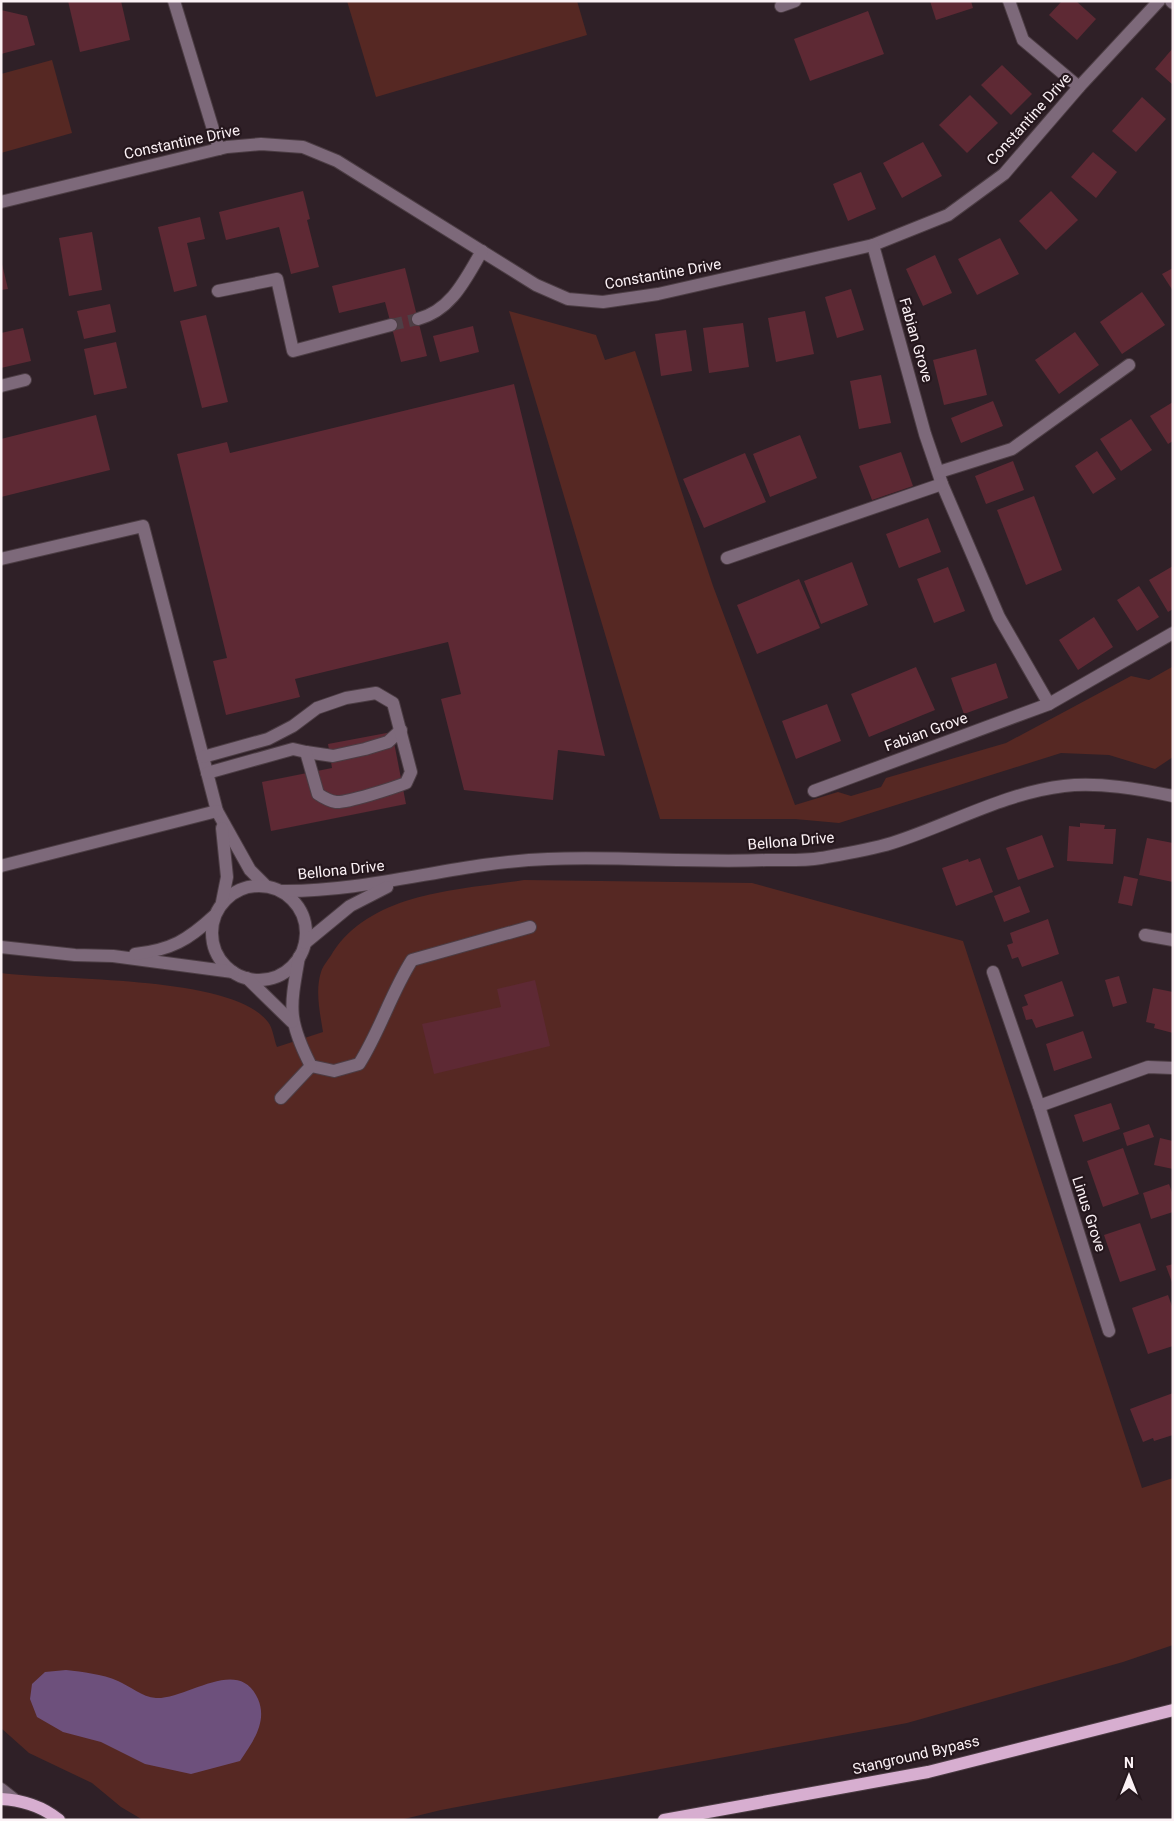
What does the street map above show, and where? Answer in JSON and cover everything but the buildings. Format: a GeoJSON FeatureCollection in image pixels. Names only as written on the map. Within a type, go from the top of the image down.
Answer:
{"type":"FeatureCollection","features":[{"type":"Feature","properties":{"kind":"main road","name":"Stanground Bypass"},"geometry":{"type":"LineString","coordinates":[[664,1820],[928,1772],[1173,1710]]}},
{"type":"Feature","properties":{"kind":"main road"},"geometry":{"type":"LineString","coordinates":[[1,1799],[15,1800],[36,1806],[59,1820]]}},
{"type":"Feature","properties":{"kind":"street"},"geometry":{"type":"LineString","coordinates":[[174,1],[219,148]]}},
{"type":"Feature","properties":{"kind":"street"},"geometry":{"type":"LineString","coordinates":[[781,6],[795,1]]}},
{"type":"Feature","properties":{"kind":"street"},"geometry":{"type":"LineString","coordinates":[[1009,1],[1023,40],[1079,87]]}},
{"type":"Feature","properties":{"kind":"street","name":"Constantine Drive"},"geometry":{"type":"LineString","coordinates":[[1,202],[219,148],[261,144],[303,146],[337,162],[536,285],[568,299],[603,302],[717,282],[873,245],[948,215],[1004,174],[1079,87],[1159,1]]}},
{"type":"Feature","properties":{"kind":"street","name":"Fabian Grove"},"geometry":{"type":"LineString","coordinates":[[873,245],[925,434],[940,478],[998,617],[1048,704]]}},
{"type":"Feature","properties":{"kind":"street"},"geometry":{"type":"LineString","coordinates":[[418,318],[428,316],[456,295],[482,251]]}},
{"type":"Feature","properties":{"kind":"street"},"geometry":{"type":"LineString","coordinates":[[218,291],[277,279],[293,351],[392,326]]}},
{"type":"Feature","properties":{"kind":"street"},"geometry":{"type":"LineString","coordinates":[[727,558],[1012,449],[1129,365]]}},
{"type":"Feature","properties":{"kind":"street"},"geometry":{"type":"LineString","coordinates":[[1,386],[25,380]]}},
{"type":"Feature","properties":{"kind":"street"},"geometry":{"type":"LineString","coordinates":[[1,558],[143,526],[217,811],[222,824],[250,870],[266,886]]}},
{"type":"Feature","properties":{"kind":"street","name":"Fabian Grove"},"geometry":{"type":"LineString","coordinates":[[814,791],[1048,704],[1173,634]]}},
{"type":"Feature","properties":{"kind":"street"},"geometry":{"type":"LineString","coordinates":[[203,757],[268,739],[293,726],[317,708],[346,698],[376,693],[393,703],[411,772],[406,783],[388,790],[339,802],[328,800],[318,794],[306,752]]}},
{"type":"Feature","properties":{"kind":"street"},"geometry":{"type":"LineString","coordinates":[[207,773],[293,748],[333,756],[365,749],[388,742],[401,730]]}},
{"type":"Feature","properties":{"kind":"street","name":"Bellona Drive"},"geometry":{"type":"LineString","coordinates":[[113,956],[161,951],[192,937],[214,916],[222,902],[235,892],[250,886],[266,886],[282,891],[319,892],[403,880],[493,863],[549,858],[741,861],[818,858],[891,843],[1005,800],[1065,786],[1132,788],[1173,796]]}},
{"type":"Feature","properties":{"kind":"street"},"geometry":{"type":"LineString","coordinates":[[1,866],[217,811]]}},
{"type":"Feature","properties":{"kind":"street"},"geometry":{"type":"LineString","coordinates":[[222,824],[227,877],[222,902]]}},
{"type":"Feature","properties":{"kind":"street","name":"Bellona Drive"},"geometry":{"type":"LineString","coordinates":[[305,943],[350,906],[375,891],[403,880]]}},
{"type":"Feature","properties":{"kind":"street","name":"Bellona Drive"},"geometry":{"type":"LineString","coordinates":[[1,947],[75,955],[113,956],[233,972],[247,978],[262,980],[276,976],[289,968],[299,957],[305,943],[306,928],[302,913],[294,901],[282,891]]}},
{"type":"Feature","properties":{"kind":"street","name":"Bellona Drive"},"geometry":{"type":"LineString","coordinates":[[214,916],[211,932],[214,947],[221,961],[233,972]]}},
{"type":"Feature","properties":{"kind":"street"},"geometry":{"type":"LineString","coordinates":[[312,1066],[334,1071],[359,1064],[371,1045],[403,975],[412,960],[427,954],[530,926]]}},
{"type":"Feature","properties":{"kind":"street"},"geometry":{"type":"LineString","coordinates":[[1145,936],[1173,940]]}},
{"type":"Feature","properties":{"kind":"street"},"geometry":{"type":"LineString","coordinates":[[292,1022],[291,1003],[299,957]]}},
{"type":"Feature","properties":{"kind":"street","name":"Linus Grove"},"geometry":{"type":"LineString","coordinates":[[993,972],[1110,1331]]}},
{"type":"Feature","properties":{"kind":"street"},"geometry":{"type":"LineString","coordinates":[[247,978],[292,1022],[312,1066]]}},
{"type":"Feature","properties":{"kind":"street"},"geometry":{"type":"LineString","coordinates":[[280,1098],[312,1066]]}},
{"type":"Feature","properties":{"kind":"street"},"geometry":{"type":"LineString","coordinates":[[1038,1106],[1148,1067],[1173,1068]]}},
{"type":"Feature","properties":{"kind":"street"},"geometry":{"type":"LineString","coordinates":[[1,1789],[15,1800]]}},
{"type":"Feature","properties":{"kind":"shaded area"},"geometry":{"type":"Polygon","coordinates":[[[347,1],[577,1],[587,35],[376,97],[347,1]]]}},
{"type":"Feature","properties":{"kind":"shaded area"},"geometry":{"type":"Polygon","coordinates":[[[52,60],[72,133],[1,153],[1,74],[52,60]]]}},
{"type":"Feature","properties":{"kind":"shaded area"},"geometry":{"type":"Polygon","coordinates":[[[509,311],[596,335],[605,360],[635,351],[713,586],[795,805],[838,792],[851,796],[881,787],[886,778],[1006,743],[1131,676],[1149,680],[1172,667],[1173,652],[1173,757],[1155,769],[1109,755],[1061,753],[839,823],[795,819],[660,819],[509,311]]]}},
{"type":"Feature","properties":{"kind":"shaded area"},"geometry":{"type":"Polygon","coordinates":[[[524,880],[752,883],[963,941],[1142,1488],[1173,1478],[1173,1645],[1123,1662],[907,1723],[441,1810],[400,1820],[143,1820],[121,1807],[92,1783],[29,1753],[1,1728],[1,973],[144,983],[184,988],[220,996],[249,1007],[268,1022],[277,1047],[323,1032],[318,994],[322,969],[350,932],[370,917],[394,905],[419,897],[445,891],[524,880]]]}},
{"type":"Feature","properties":{"kind":"shaded area"},"geometry":{"type":"Polygon","coordinates":[[[66,1670],[106,1677],[118,1681],[141,1694],[156,1698],[169,1697],[212,1682],[239,1680],[249,1686],[258,1699],[261,1708],[260,1724],[254,1740],[240,1761],[191,1774],[145,1764],[101,1742],[63,1732],[37,1717],[30,1699],[32,1684],[45,1672],[66,1670]]]}},
{"type":"Feature","properties":{"kind":"tunnel"},"geometry":{"type":"LineString","coordinates":[[391,325],[418,319]]}}]}
